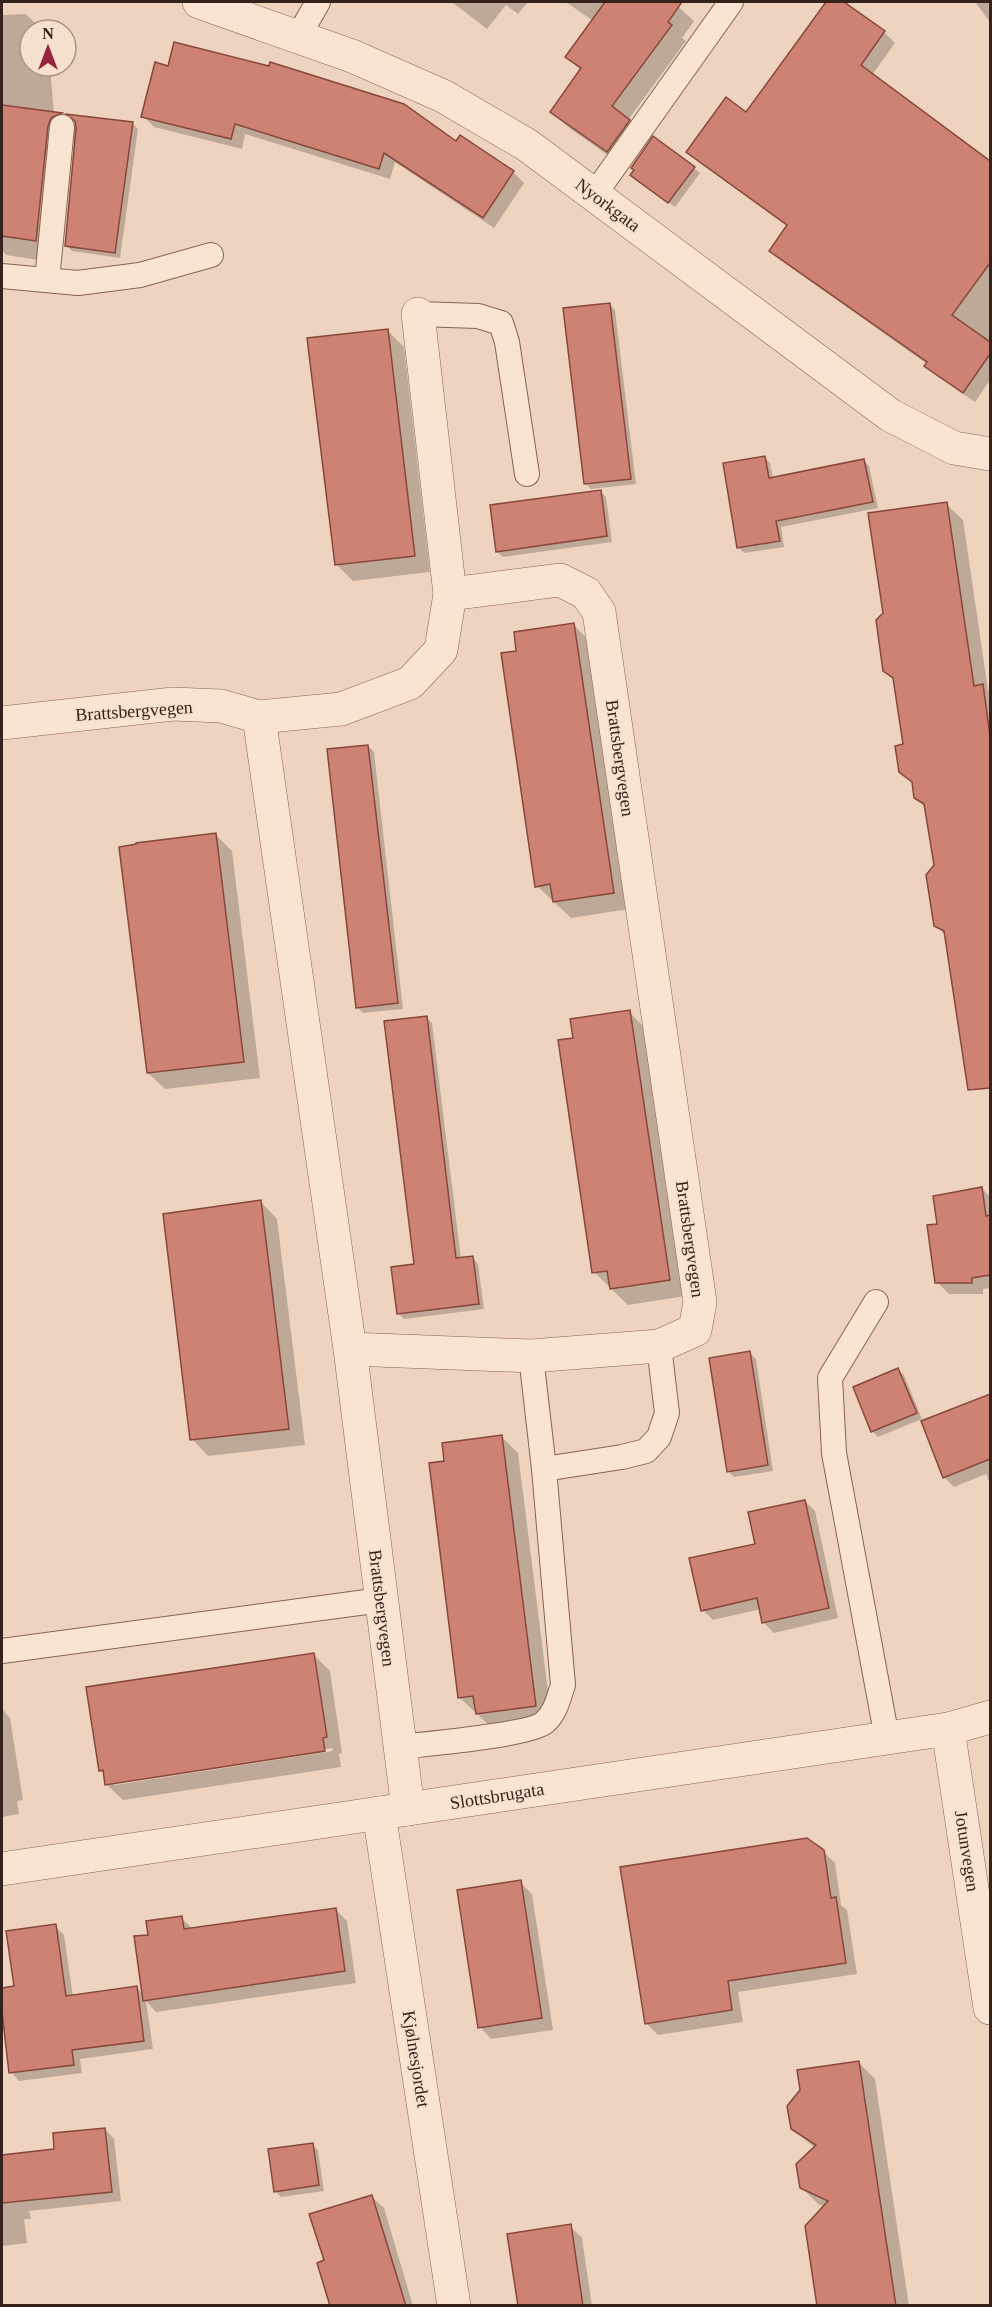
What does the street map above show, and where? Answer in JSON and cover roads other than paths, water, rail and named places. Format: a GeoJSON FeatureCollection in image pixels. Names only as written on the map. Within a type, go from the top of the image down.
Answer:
{"type":"FeatureCollection","features":[{"type":"Feature","properties":{"kind":"street","name":"Nyorkgata"},"geometry":{"type":"LineString","coordinates":[[199,2],[352,56],[443,96],[527,145],[890,415],[954,448],[990,454]]}},
{"type":"Feature","properties":{"kind":"street","name":"Brattsbergvegen"},"geometry":{"type":"LineString","coordinates":[[2,723],[173,704],[221,706],[259,717],[341,709],[410,683],[441,650],[450,594],[418,314]]}},
{"type":"Feature","properties":{"kind":"street","name":"Brattsbergvegen"},"geometry":{"type":"LineString","coordinates":[[393,1811],[400,1747],[350,1349],[531,1356],[659,1346],[695,1330],[700,1302],[599,612],[586,593],[560,580],[450,594]]}},
{"type":"Feature","properties":{"kind":"street"},"geometry":{"type":"LineString","coordinates":[[259,717],[350,1349]]}},
{"type":"Feature","properties":{"kind":"street","name":"Slottsbrugata"},"geometry":{"type":"LineString","coordinates":[[2,1869],[948,1729],[990,1717]]}},
{"type":"Feature","properties":{"kind":"street","name":"Jotunvegen"},"geometry":{"type":"LineString","coordinates":[[948,1729],[990,2008]]}},
{"type":"Feature","properties":{"kind":"street","name":"Kjølnesjordet"},"geometry":{"type":"LineString","coordinates":[[393,1811],[454,2306]]}},
{"type":"Feature","properties":{"kind":"lane"},"geometry":{"type":"LineString","coordinates":[[298,37],[318,2]]}},
{"type":"Feature","properties":{"kind":"lane"},"geometry":{"type":"LineString","coordinates":[[594,195],[731,2]]}},
{"type":"Feature","properties":{"kind":"lane"},"geometry":{"type":"LineString","coordinates":[[47,280],[62,127]]}},
{"type":"Feature","properties":{"kind":"lane"},"geometry":{"type":"LineString","coordinates":[[2,276],[78,283],[140,275],[211,255]]}},
{"type":"Feature","properties":{"kind":"lane"},"geometry":{"type":"LineString","coordinates":[[418,314],[478,316],[501,323],[507,342],[527,474]]}},
{"type":"Feature","properties":{"kind":"lane"},"geometry":{"type":"LineString","coordinates":[[876,1302],[830,1378],[834,1453],[887,1737]]}},
{"type":"Feature","properties":{"kind":"lane"},"geometry":{"type":"LineString","coordinates":[[544,1469],[638,1453],[645,1451],[659,1437],[667,1413],[659,1346]]}},
{"type":"Feature","properties":{"kind":"lane"},"geometry":{"type":"LineString","coordinates":[[400,1747],[521,1731],[543,1724],[554,1712],[563,1685],[544,1469],[531,1356]]}},
{"type":"Feature","properties":{"kind":"lane"},"geometry":{"type":"LineString","coordinates":[[2,1651],[381,1600]]}}]}
